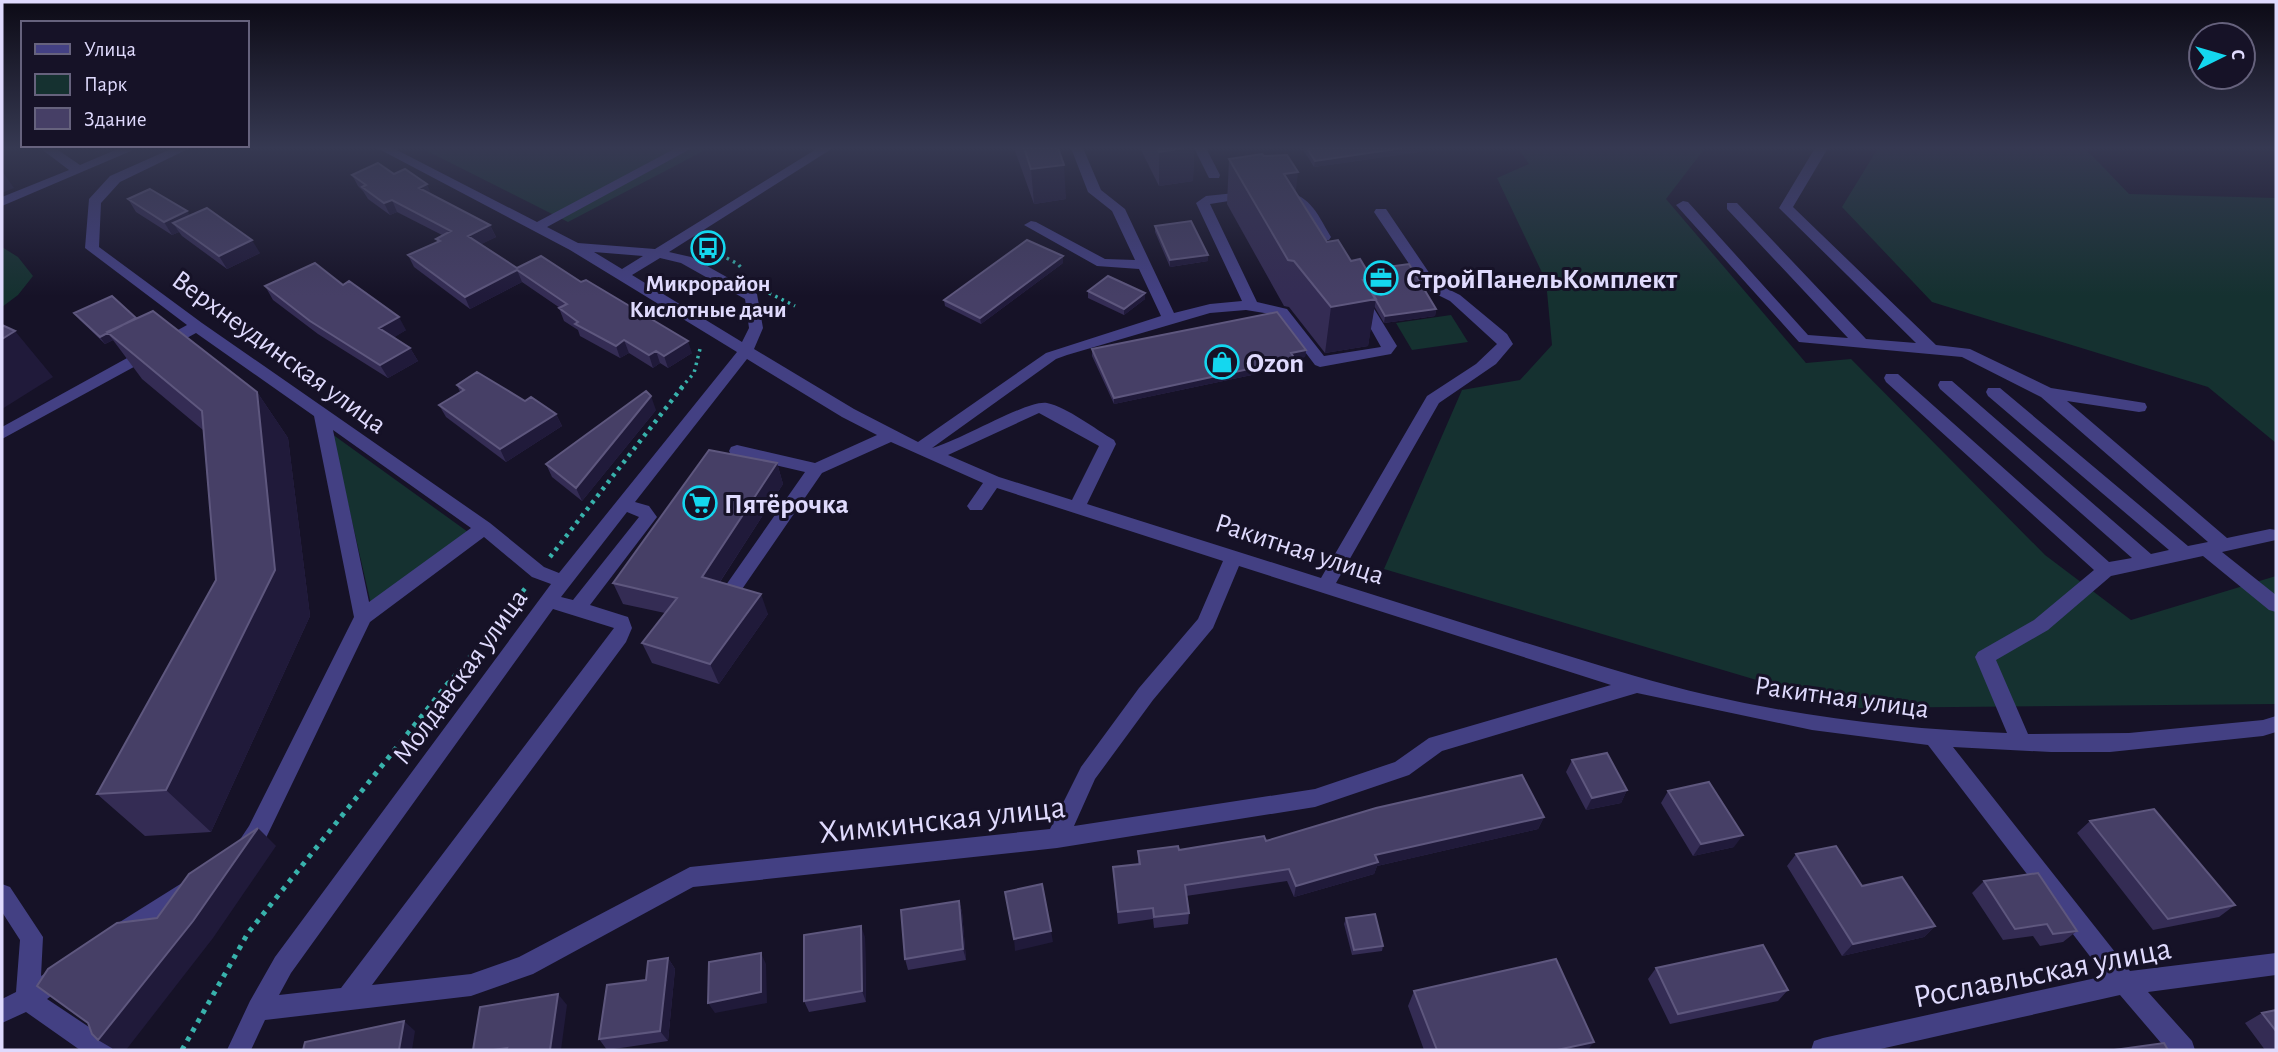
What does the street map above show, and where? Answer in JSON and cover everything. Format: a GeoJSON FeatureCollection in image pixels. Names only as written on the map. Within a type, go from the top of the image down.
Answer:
{"type":"FeatureCollection","features":[{"type":"Feature","properties":{"kind":"street","name":"Верхнеудинская улица"},"geometry":{"type":"LineString","coordinates":[[98,197],[94,202],[92,248],[197,326],[484,528],[538,572],[563,580]]}},
{"type":"Feature","properties":{"kind":"street","name":"Ракитная улица"},"geometry":{"type":"LineString","coordinates":[[477,197],[576,247],[848,412],[926,452],[993,481],[1637,685],[1717,706],[1934,738],[2111,743],[2263,728],[2276,724]]}},
{"type":"Feature","properties":{"kind":"street"},"geometry":{"type":"LineString","coordinates":[[536,228],[594,197]]}},
{"type":"Feature","properties":{"kind":"street"},"geometry":{"type":"LineString","coordinates":[[622,275],[748,197]]}},
{"type":"Feature","properties":{"kind":"street"},"geometry":{"type":"LineString","coordinates":[[1102,197],[1118,209],[1170,319]]}},
{"type":"Feature","properties":{"kind":"street"},"geometry":{"type":"LineString","coordinates":[[1227,197],[1206,200],[1204,207],[1251,304]]}},
{"type":"Feature","properties":{"kind":"street"},"geometry":{"type":"LineString","coordinates":[[1298,197],[1335,256]]}},
{"type":"Feature","properties":{"kind":"street"},"geometry":{"type":"LineString","coordinates":[[1793,197],[1786,208],[1932,349]]}},
{"type":"Feature","properties":{"kind":"street"},"geometry":{"type":"LineString","coordinates":[[1683,205],[1804,339],[1965,352],[2046,393],[2276,605]]}},
{"type":"Feature","properties":{"kind":"street"},"geometry":{"type":"LineString","coordinates":[[1732,206],[1862,344]]}},
{"type":"Feature","properties":{"kind":"street"},"geometry":{"type":"LineString","coordinates":[[1325,586],[1433,400],[1447,388],[1497,357],[1505,344],[1502,337],[1455,298],[1431,286],[1381,212]]}},
{"type":"Feature","properties":{"kind":"street"},"geometry":{"type":"LineString","coordinates":[[1031,225],[1102,263],[1144,265]]}},
{"type":"Feature","properties":{"kind":"street"},"geometry":{"type":"LineString","coordinates":[[576,247],[658,253],[686,260],[752,297],[755,328],[747,349]]}},
{"type":"Feature","properties":{"kind":"street"},"geometry":{"type":"LineString","coordinates":[[926,452],[1051,356],[1170,319],[1226,306],[1251,304],[1282,312],[1320,362],[1386,351],[1389,346],[1355,289]]}},
{"type":"Feature","properties":{"kind":"street"},"geometry":{"type":"LineString","coordinates":[[2,434],[197,326]]}},
{"type":"Feature","properties":{"kind":"street","name":"Молдавская улица"},"geometry":{"type":"LineString","coordinates":[[239,1050],[283,965],[563,580],[747,349]]}},
{"type":"Feature","properties":{"kind":"street"},"geometry":{"type":"LineString","coordinates":[[1892,378],[2106,570]]}},
{"type":"Feature","properties":{"kind":"street"},"geometry":{"type":"LineString","coordinates":[[1946,385],[2147,561]]}},
{"type":"Feature","properties":{"kind":"street"},"geometry":{"type":"LineString","coordinates":[[1994,392],[2185,553]]}},
{"type":"Feature","properties":{"kind":"street"},"geometry":{"type":"LineString","coordinates":[[2046,393],[2139,407]]}},
{"type":"Feature","properties":{"kind":"street"},"geometry":{"type":"LineString","coordinates":[[926,452],[999,427],[1029,409],[1046,408],[1108,444],[1077,507]]}},
{"type":"Feature","properties":{"kind":"street"},"geometry":{"type":"LineString","coordinates":[[322,414],[363,617]]}},
{"type":"Feature","properties":{"kind":"street"},"geometry":{"type":"LineString","coordinates":[[732,590],[816,469],[891,435]]}},
{"type":"Feature","properties":{"kind":"street"},"geometry":{"type":"LineString","coordinates":[[737,451],[816,469]]}},
{"type":"Feature","properties":{"kind":"street"},"geometry":{"type":"LineString","coordinates":[[976,506],[993,481]]}},
{"type":"Feature","properties":{"kind":"street"},"geometry":{"type":"LineString","coordinates":[[577,608],[648,517],[643,510],[623,505]]}},
{"type":"Feature","properties":{"kind":"street"},"geometry":{"type":"LineString","coordinates":[[229,862],[240,855],[257,833],[363,617],[484,528]]}},
{"type":"Feature","properties":{"kind":"street"},"geometry":{"type":"LineString","coordinates":[[2021,742],[1985,657],[2041,625],[2106,570],[2270,535]]}},
{"type":"Feature","properties":{"kind":"street"},"geometry":{"type":"LineString","coordinates":[[1057,838],[1088,773],[1146,694],[1206,623],[1234,557]]}},
{"type":"Feature","properties":{"kind":"street"},"geometry":{"type":"LineString","coordinates":[[347,999],[619,637],[623,628],[621,622],[549,601]]}},
{"type":"Feature","properties":{"kind":"street","name":"Химкинская улица"},"geometry":{"type":"LineString","coordinates":[[258,1009],[471,985],[525,966],[690,877],[1057,838],[1315,798],[1402,769],[1436,744],[1637,685]]}},
{"type":"Feature","properties":{"kind":"street"},"geometry":{"type":"LineString","coordinates":[[1934,738],[2125,983],[2183,1050]]}},
{"type":"Feature","properties":{"kind":"street"},"geometry":{"type":"LineString","coordinates":[[106,945],[207,877]]}},
{"type":"Feature","properties":{"kind":"street"},"geometry":{"type":"LineString","coordinates":[[2,894],[32,937],[27,999]]}},
{"type":"Feature","properties":{"kind":"street","name":"Рославльская улица"},"geometry":{"type":"LineString","coordinates":[[1823,1050],[2125,983],[2276,964]]}},
{"type":"Feature","properties":{"kind":"street"},"geometry":{"type":"LineString","coordinates":[[2,1011],[27,999],[72,968]]}},
{"type":"Feature","properties":{"kind":"street"},"geometry":{"type":"LineString","coordinates":[[27,999],[101,1050]]}},
{"type":"Feature","properties":{"kind":"path"},"geometry":{"type":"LineString","coordinates":[[686,236],[738,264],[744,272]]}},
{"type":"Feature","properties":{"kind":"path"},"geometry":{"type":"LineString","coordinates":[[764,290],[795,306]]}},
{"type":"Feature","properties":{"kind":"path"},"geometry":{"type":"LineString","coordinates":[[182,1050],[248,933],[538,572],[657,416],[694,373],[701,345]]}},
{"type":"Feature","properties":{"kind":"green space"},"geometry":{"type":"Polygon","coordinates":[[[519,197],[615,197],[568,222],[519,197]]]}},
{"type":"Feature","properties":{"kind":"green space"},"geometry":{"type":"Polygon","coordinates":[[[1506,197],[1667,197],[1666,199],[1806,363],[1851,359],[2045,555],[2131,620],[2276,576],[2276,704],[1850,708],[1384,569],[1462,390],[1520,380],[1552,345],[1546,281],[1506,197]]]}},
{"type":"Feature","properties":{"kind":"green space"},"geometry":{"type":"Polygon","coordinates":[[[1848,197],[2276,198],[2276,443],[2208,387],[1932,302],[1842,207],[1848,197]]]}},
{"type":"Feature","properties":{"kind":"green space"},"geometry":{"type":"Polygon","coordinates":[[[2,247],[18,257],[33,276],[18,295],[2,307],[2,247]]]}},
{"type":"Feature","properties":{"kind":"green space"},"geometry":{"type":"Polygon","coordinates":[[[1451,315],[1468,342],[1412,350],[1396,323],[1451,315]]]}},
{"type":"Feature","properties":{"kind":"green space"},"geometry":{"type":"Polygon","coordinates":[[[332,434],[468,532],[371,604],[332,434]]]}},
{"type":"Feature","properties":{"kind":"building"},"geometry":{"type":"Polygon","coordinates":[[[164,197],[187,211],[164,222],[128,199],[164,197]]]}},
{"type":"Feature","properties":{"kind":"building"},"geometry":{"type":"Polygon","coordinates":[[[376,197],[436,197],[490,225],[468,236],[517,268],[541,256],[581,282],[586,280],[688,341],[664,356],[656,351],[649,355],[624,340],[616,346],[575,324],[578,322],[559,308],[567,304],[517,270],[465,297],[408,255],[440,241],[436,239],[451,231],[392,200],[384,203],[376,197]]]}},
{"type":"Feature","properties":{"kind":"building"},"geometry":{"type":"Polygon","coordinates":[[[1251,197],[1299,197],[1327,242],[1338,240],[1351,261],[1360,259],[1372,279],[1363,280],[1376,299],[1331,307],[1294,261],[1288,260],[1251,197]]]}},
{"type":"Feature","properties":{"kind":"building"},"geometry":{"type":"Polygon","coordinates":[[[207,208],[252,240],[219,256],[173,223],[207,208]]]}},
{"type":"Feature","properties":{"kind":"building"},"geometry":{"type":"Polygon","coordinates":[[[1191,221],[1208,255],[1170,260],[1155,226],[1191,221]]]}},
{"type":"Feature","properties":{"kind":"building"},"geometry":{"type":"Polygon","coordinates":[[[1027,240],[1063,256],[980,318],[944,300],[1027,240]]]}},
{"type":"Feature","properties":{"kind":"building"},"geometry":{"type":"Polygon","coordinates":[[[315,263],[343,285],[349,281],[399,317],[379,328],[410,348],[380,365],[310,321],[265,286],[315,263]]]}},
{"type":"Feature","properties":{"kind":"building"},"geometry":{"type":"Polygon","coordinates":[[[1409,264],[1436,309],[1385,316],[1373,295],[1386,293],[1372,269],[1409,264]]]}},
{"type":"Feature","properties":{"kind":"building"},"geometry":{"type":"Polygon","coordinates":[[[1108,276],[1145,293],[1124,309],[1088,291],[1108,276]]]}},
{"type":"Feature","properties":{"kind":"building"},"geometry":{"type":"Polygon","coordinates":[[[112,296],[136,318],[100,337],[74,313],[112,296]]]}},
{"type":"Feature","properties":{"kind":"building"},"geometry":{"type":"Polygon","coordinates":[[[153,311],[257,392],[275,570],[166,790],[97,794],[216,580],[202,411],[107,332],[153,311]]]}},
{"type":"Feature","properties":{"kind":"building"},"geometry":{"type":"Polygon","coordinates":[[[1277,312],[1306,350],[1291,353],[1295,359],[1114,398],[1092,349],[1277,312]]]}},
{"type":"Feature","properties":{"kind":"building"},"geometry":{"type":"Polygon","coordinates":[[[2,325],[15,331],[2,339],[2,325]]]}},
{"type":"Feature","properties":{"kind":"building"},"geometry":{"type":"Polygon","coordinates":[[[477,372],[525,401],[531,397],[556,414],[500,449],[439,405],[464,390],[457,385],[477,372]]]}},
{"type":"Feature","properties":{"kind":"building"},"geometry":{"type":"Polygon","coordinates":[[[646,391],[651,396],[576,488],[546,464],[646,391]]]}},
{"type":"Feature","properties":{"kind":"building"},"geometry":{"type":"Polygon","coordinates":[[[709,450],[777,463],[702,577],[761,594],[710,664],[642,643],[677,598],[613,583],[709,450]]]}},
{"type":"Feature","properties":{"kind":"building"},"geometry":{"type":"Polygon","coordinates":[[[1607,753],[1627,790],[1592,798],[1572,760],[1607,753]]]}},
{"type":"Feature","properties":{"kind":"building"},"geometry":{"type":"Polygon","coordinates":[[[1522,775],[1544,817],[1375,855],[1378,862],[1296,886],[1289,869],[1185,885],[1189,913],[1154,917],[1153,908],[1118,912],[1113,867],[1140,864],[1138,851],[1178,846],[1179,850],[1264,836],[1266,841],[1376,808],[1522,775]]]}},
{"type":"Feature","properties":{"kind":"building"},"geometry":{"type":"Polygon","coordinates":[[[1709,782],[1743,835],[1701,844],[1668,791],[1709,782]]]}},
{"type":"Feature","properties":{"kind":"building"},"geometry":{"type":"Polygon","coordinates":[[[2154,809],[2235,905],[2168,919],[2090,821],[2154,809]]]}},
{"type":"Feature","properties":{"kind":"building"},"geometry":{"type":"Polygon","coordinates":[[[258,828],[193,921],[98,1040],[92,1034],[88,1023],[37,986],[48,969],[117,923],[157,918],[189,874],[258,828]]]}},
{"type":"Feature","properties":{"kind":"building"},"geometry":{"type":"Polygon","coordinates":[[[1836,846],[1862,886],[1902,877],[1935,926],[1853,944],[1796,854],[1836,846]]]}},
{"type":"Feature","properties":{"kind":"building"},"geometry":{"type":"Polygon","coordinates":[[[2038,873],[2077,931],[2053,934],[2047,924],[2015,929],[1984,881],[2038,873]]]}},
{"type":"Feature","properties":{"kind":"building"},"geometry":{"type":"Polygon","coordinates":[[[1042,884],[1051,931],[1014,939],[1005,892],[1042,884]]]}},
{"type":"Feature","properties":{"kind":"building"},"geometry":{"type":"Polygon","coordinates":[[[959,901],[963,949],[905,959],[901,910],[959,901]]]}},
{"type":"Feature","properties":{"kind":"building"},"geometry":{"type":"Polygon","coordinates":[[[1375,914],[1383,946],[1354,950],[1346,918],[1375,914]]]}},
{"type":"Feature","properties":{"kind":"building"},"geometry":{"type":"Polygon","coordinates":[[[861,926],[862,991],[804,1001],[804,935],[861,926]]]}},
{"type":"Feature","properties":{"kind":"building"},"geometry":{"type":"Polygon","coordinates":[[[1763,945],[1788,990],[1678,1014],[1656,968],[1763,945]]]}},
{"type":"Feature","properties":{"kind":"building"},"geometry":{"type":"Polygon","coordinates":[[[761,953],[761,992],[708,1003],[709,962],[761,953]]]}},
{"type":"Feature","properties":{"kind":"building"},"geometry":{"type":"Polygon","coordinates":[[[668,958],[660,1031],[599,1039],[607,985],[646,980],[648,961],[668,958]]]}},
{"type":"Feature","properties":{"kind":"building"},"geometry":{"type":"Polygon","coordinates":[[[1556,959],[1594,1042],[1557,1050],[1437,1050],[1414,991],[1556,959]]]}},
{"type":"Feature","properties":{"kind":"building"},"geometry":{"type":"Polygon","coordinates":[[[558,994],[550,1050],[473,1050],[480,1007],[558,994]]]}},
{"type":"Feature","properties":{"kind":"building"},"geometry":{"type":"Polygon","coordinates":[[[2276,1010],[2276,1031],[2262,1013],[2276,1010]]]}},
{"type":"Feature","properties":{"kind":"building"},"geometry":{"type":"Polygon","coordinates":[[[404,1021],[399,1050],[303,1050],[305,1042],[404,1021]]]}},
{"type":"Feature","properties":{"kind":"building"},"geometry":{"type":"Polygon","coordinates":[[[2164,1043],[2168,1050],[2114,1050],[2164,1043]]]}},
{"type":"Feature","properties":{"kind":"place","name":"Микрорайон Кислотные дачи"},"geometry":{"type":"Point","coordinates":[708,248]}},
{"type":"Feature","properties":{"kind":"place","name":"СтройПанельКомплект"},"geometry":{"type":"Point","coordinates":[1381,278]}},
{"type":"Feature","properties":{"kind":"place","name":"Ozon"},"geometry":{"type":"Point","coordinates":[1222,362]}},
{"type":"Feature","properties":{"kind":"place","name":"Пятёрочка"},"geometry":{"type":"Point","coordinates":[700,503]}}]}
